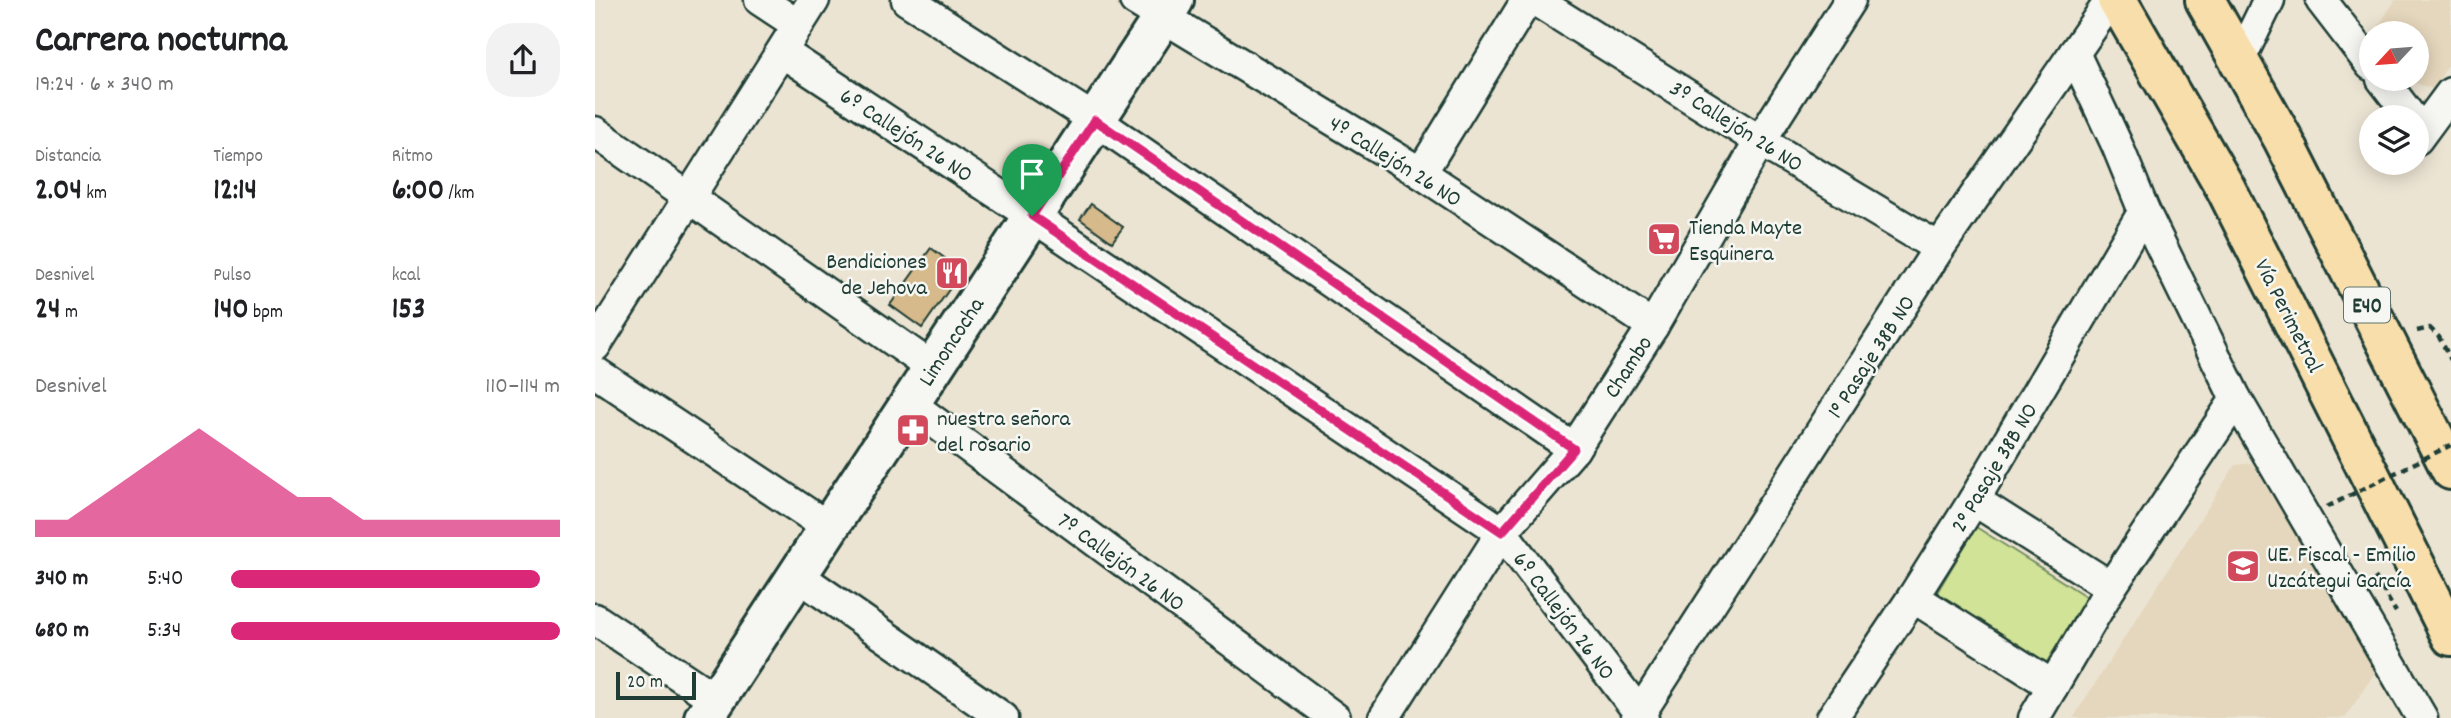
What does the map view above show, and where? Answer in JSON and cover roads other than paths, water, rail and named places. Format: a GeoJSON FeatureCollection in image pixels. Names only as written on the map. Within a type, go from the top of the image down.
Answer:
{"type":"FeatureCollection","features":[{"type":"Feature","properties":{"kind":"highway","name":"Vía Perimetral"},"geometry":{"type":"LineString","coordinates":[[2117,0],[2226,189],[2451,636]]}},
{"type":"Feature","properties":{"kind":"highway","name":"E40"},"geometry":{"type":"LineString","coordinates":[[2205,0],[2283,139],[2451,470]]}},
{"type":"Feature","properties":{"kind":"street"},"geometry":{"type":"LineString","coordinates":[[760,0],[798,25]]}},
{"type":"Feature","properties":{"kind":"street"},"geometry":{"type":"LineString","coordinates":[[595,346],[814,0]]}},
{"type":"Feature","properties":{"kind":"street"},"geometry":{"type":"LineString","coordinates":[[907,0],[1095,120],[1574,449]]}},
{"type":"Feature","properties":{"kind":"street"},"geometry":{"type":"LineString","coordinates":[[1420,173],[1527,0]]}},
{"type":"Feature","properties":{"kind":"street","name":"3º Callejón 26 NO"},"geometry":{"type":"LineString","coordinates":[[1535,0],[1760,141],[1939,248]]}},
{"type":"Feature","properties":{"kind":"street","name":"Chambo"},"geometry":{"type":"LineString","coordinates":[[1384,718],[1502,532],[1574,449],[1653,326],[1760,141],[1850,0]]}},
{"type":"Feature","properties":{"kind":"street","name":"1° Pasaje 38B NO"},"geometry":{"type":"LineString","coordinates":[[1640,717],[1939,248],[2111,0]]}},
{"type":"Feature","properties":{"kind":"street"},"geometry":{"type":"LineString","coordinates":[[2321,0],[2359,49]]}},
{"type":"Feature","properties":{"kind":"street"},"geometry":{"type":"LineString","coordinates":[[2239,61],[2267,1]]}},
{"type":"Feature","properties":{"kind":"street","name":"Limoncocha"},"geometry":{"type":"LineString","coordinates":[[710,709],[1095,120],[1157,6]]}},
{"type":"Feature","properties":{"kind":"street","name":"4º Callejón 26 NO"},"geometry":{"type":"LineString","coordinates":[[1157,6],[1420,173],[1653,326]]}},
{"type":"Feature","properties":{"kind":"street","name":"6º Callejón 26 NO"},"geometry":{"type":"LineString","coordinates":[[782,52],[1032,216],[1502,532],[1640,717]]}},
{"type":"Feature","properties":{"kind":"street"},"geometry":{"type":"LineString","coordinates":[[2074,53],[2144,211],[2236,399],[2422,718]]}},
{"type":"Feature","properties":{"kind":"street"},"geometry":{"type":"LineString","coordinates":[[2429,116],[2451,93]]}},
{"type":"Feature","properties":{"kind":"street"},"geometry":{"type":"LineString","coordinates":[[595,132],[933,368]]}},
{"type":"Feature","properties":{"kind":"street","name":"2° Pasaje 38B NO"},"geometry":{"type":"LineString","coordinates":[[1832,718],[1975,499],[2144,211]]}},
{"type":"Feature","properties":{"kind":"street"},"geometry":{"type":"LineString","coordinates":[[595,372],[828,527]]}},
{"type":"Feature","properties":{"kind":"street"},"geometry":{"type":"LineString","coordinates":[[2034,718],[2111,587],[2236,399]]}},
{"type":"Feature","properties":{"kind":"street","name":"7º Callejón 26 NO"},"geometry":{"type":"LineString","coordinates":[[909,403],[1335,718]]}},
{"type":"Feature","properties":{"kind":"street"},"geometry":{"type":"LineString","coordinates":[[1975,499],[2111,587]]}},
{"type":"Feature","properties":{"kind":"street"},"geometry":{"type":"LineString","coordinates":[[797,575],[1003,718]]}},
{"type":"Feature","properties":{"kind":"street"},"geometry":{"type":"LineString","coordinates":[[1913,597],[2053,686]]}},
{"type":"Feature","properties":{"kind":"street"},"geometry":{"type":"LineString","coordinates":[[595,619],[710,709]]}},
{"type":"Feature","properties":{"kind":"place","name":"Tienda Mayte Esquinera"},"geometry":{"type":"Point","coordinates":[1664,239]}},
{"type":"Feature","properties":{"kind":"place","name":"Bendiciones de Jehova"},"geometry":{"type":"Point","coordinates":[952,273]}},
{"type":"Feature","properties":{"kind":"place","name":"nuestra señora del rosario"},"geometry":{"type":"Point","coordinates":[913,430]}},
{"type":"Feature","properties":{"kind":"place","name":"UE. Fiscal - Emilio Uzcátegui García"},"geometry":{"type":"Point","coordinates":[2243,566]}}]}
